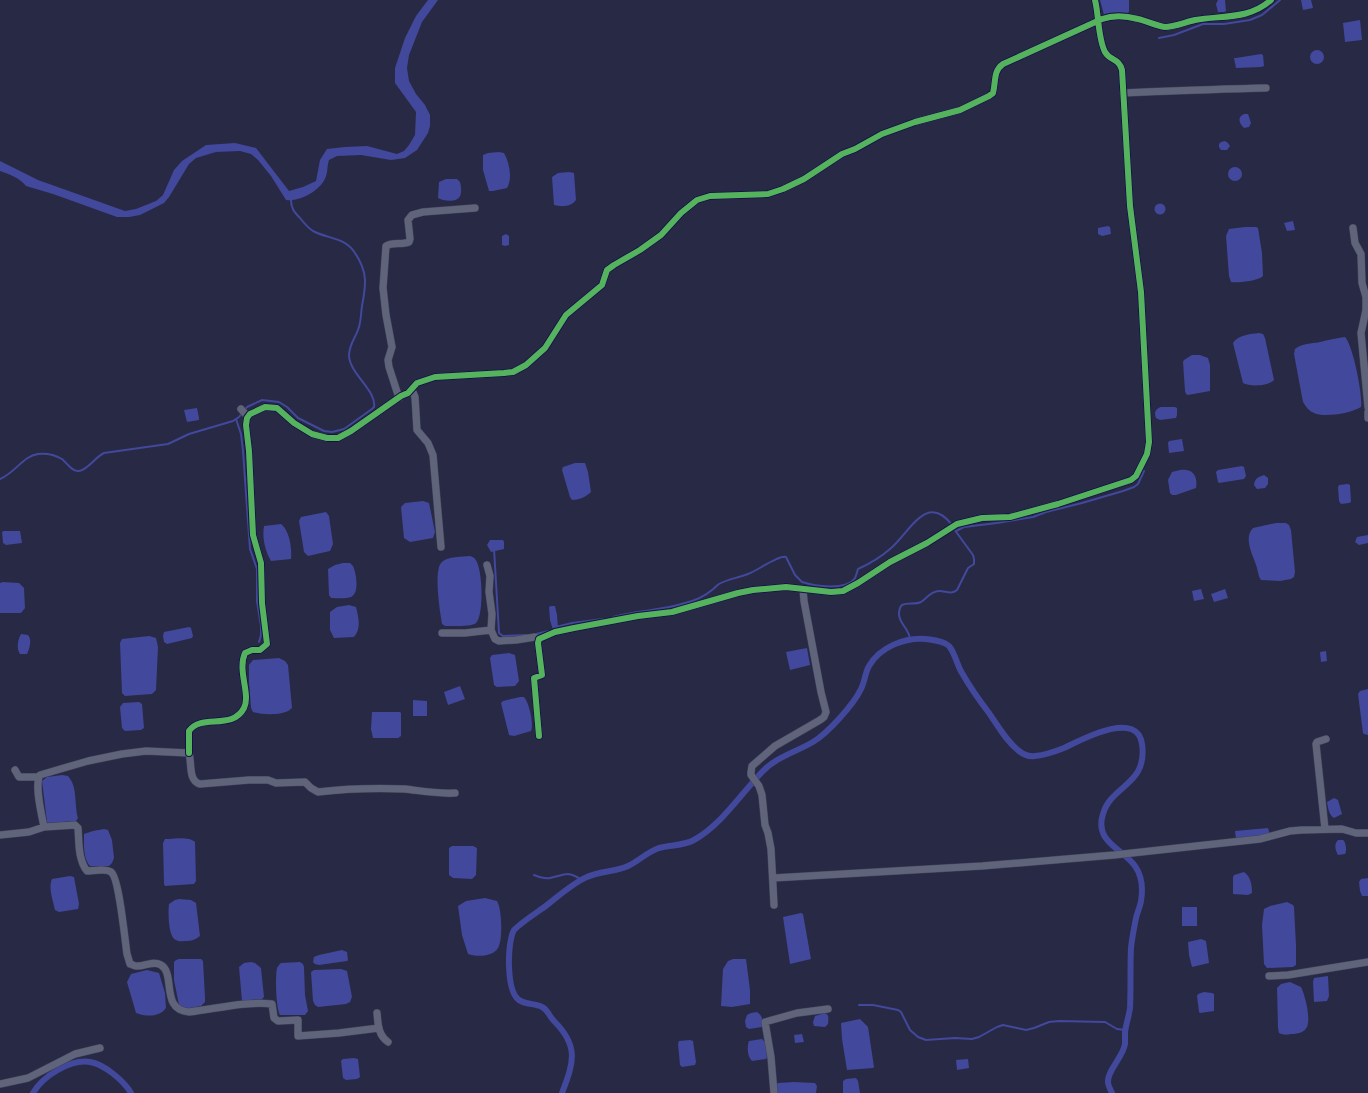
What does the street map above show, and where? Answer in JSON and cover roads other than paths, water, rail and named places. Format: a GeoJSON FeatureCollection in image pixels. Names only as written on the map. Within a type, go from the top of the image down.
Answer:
{"type":"FeatureCollection","features":[{"type":"Feature","properties":{"kind":"street"},"geometry":{"type":"LineString","coordinates":[[487,565],[490,576],[489,592],[492,614],[491,630],[493,636],[499,641],[535,637],[539,639],[556,632],[638,616],[672,612],[738,593],[766,588],[786,587],[831,592],[843,591],[890,562],[927,543],[953,527],[982,518],[1010,517],[1058,504],[1131,480],[1136,476],[1147,454],[1149,442],[1141,292],[1130,206],[1121,65],[1107,56],[1105,52],[1096,0]]}},
{"type":"Feature","properties":{"kind":"street"},"geometry":{"type":"LineString","coordinates":[[455,793],[432,793],[390,789],[318,792],[305,782],[276,784],[268,780],[249,780],[200,784],[195,783],[193,780],[189,753],[190,729],[200,723],[226,721],[241,712],[246,700],[242,674],[243,658],[245,653],[252,650],[260,650],[267,644],[262,603],[261,563],[253,535],[249,451],[245,413],[264,407],[277,408],[294,423],[304,429],[320,436],[333,439],[347,434],[412,390],[417,383],[435,376],[512,372],[526,365],[545,348],[566,315],[602,285],[607,270],[661,235],[681,213],[697,200],[710,196],[768,194],[784,189],[817,171],[838,156],[882,134],[915,122],[968,108],[993,93],[996,71],[998,67],[1107,17],[1124,16],[1137,18],[1158,26],[1172,26],[1182,22],[1200,19],[1237,16],[1250,13],[1258,10],[1271,0]]}},
{"type":"Feature","properties":{"kind":"street"},"geometry":{"type":"LineString","coordinates":[[1123,93],[1266,88]]}},
{"type":"Feature","properties":{"kind":"street"},"geometry":{"type":"LineString","coordinates":[[399,398],[388,360],[392,347],[383,288],[386,246],[409,242],[408,220],[412,214],[462,208],[475,208]]}},
{"type":"Feature","properties":{"kind":"street"},"geometry":{"type":"LineString","coordinates":[[1353,228],[1355,244],[1364,254],[1362,283],[1366,297],[1366,310],[1361,340],[1368,407]]}},
{"type":"Feature","properties":{"kind":"street"},"geometry":{"type":"LineString","coordinates":[[412,390],[415,397],[416,427],[428,443],[432,455],[441,547]]}},
{"type":"Feature","properties":{"kind":"street"},"geometry":{"type":"LineString","coordinates":[[1368,412],[1368,418]]}},
{"type":"Feature","properties":{"kind":"street"},"geometry":{"type":"LineString","coordinates":[[774,905],[770,841],[765,825],[762,795],[759,786],[751,775],[752,766],[775,746],[820,720],[825,715],[826,707],[821,692],[803,589]]}},
{"type":"Feature","properties":{"kind":"street"},"geometry":{"type":"LineString","coordinates":[[442,633],[465,633],[491,630]]}},
{"type":"Feature","properties":{"kind":"street"},"geometry":{"type":"LineString","coordinates":[[539,639],[542,675],[534,678],[539,736]]}},
{"type":"Feature","properties":{"kind":"street"},"geometry":{"type":"LineString","coordinates":[[1325,829],[1316,744],[1317,742],[1326,739]]}},
{"type":"Feature","properties":{"kind":"street"},"geometry":{"type":"LineString","coordinates":[[15,770],[19,777],[39,777],[45,773],[88,761],[122,754],[146,751],[189,753]]}},
{"type":"Feature","properties":{"kind":"street"},"geometry":{"type":"LineString","coordinates":[[39,777],[38,787],[44,828]]}},
{"type":"Feature","properties":{"kind":"street"},"geometry":{"type":"LineString","coordinates":[[0,835],[75,825],[78,828],[84,868],[87,871],[111,871],[115,875],[127,954],[130,964],[137,966],[150,963],[160,964],[166,970],[170,993],[176,1008],[181,1012],[264,1003],[272,1004],[274,1018],[278,1021],[298,1020],[298,1036],[339,1034],[379,1028]]}},
{"type":"Feature","properties":{"kind":"street"},"geometry":{"type":"LineString","coordinates":[[773,878],[982,866],[1114,855],[1260,839],[1290,831],[1342,829],[1356,833],[1368,833]]}},
{"type":"Feature","properties":{"kind":"street"},"geometry":{"type":"LineString","coordinates":[[1268,976],[1288,975],[1368,962]]}},
{"type":"Feature","properties":{"kind":"street"},"geometry":{"type":"LineString","coordinates":[[774,1093],[771,1057],[764,1022],[797,1013],[828,1009]]}},
{"type":"Feature","properties":{"kind":"street"},"geometry":{"type":"LineString","coordinates":[[377,1013],[382,1038],[388,1042]]}},
{"type":"Feature","properties":{"kind":"street"},"geometry":{"type":"LineString","coordinates":[[0,1084],[28,1078],[75,1054],[100,1048]]}},
{"type":"Feature","properties":{"kind":"waterway"},"geometry":{"type":"LineString","coordinates":[[1159,38],[1174,35],[1203,24],[1224,24],[1250,20],[1262,15],[1280,0]]}},
{"type":"Feature","properties":{"kind":"waterway"},"geometry":{"type":"LineString","coordinates":[[0,479],[10,473],[23,461],[33,455],[38,454],[56,456],[62,459],[74,470],[79,471],[88,466],[104,453],[168,444],[189,434],[233,421],[239,417],[247,407],[262,400],[279,402],[287,407],[298,418],[324,431],[332,432],[344,429],[372,409],[374,407],[372,395],[350,363],[349,356],[351,344],[358,331],[361,319],[365,285],[362,266],[355,253],[346,244],[336,239],[319,234],[308,227],[293,210],[291,200]]}},
{"type":"Feature","properties":{"kind":"waterway"},"geometry":{"type":"LineString","coordinates":[[236,419],[241,434],[243,451],[250,549],[257,569],[257,601],[261,626],[259,642]]}},
{"type":"Feature","properties":{"kind":"waterway"},"geometry":{"type":"LineString","coordinates":[[956,531],[964,527],[1033,517],[1123,491],[1138,484],[1144,471]]}},
{"type":"Feature","properties":{"kind":"waterway"},"geometry":{"type":"LineString","coordinates":[[613,617],[667,608],[692,601],[706,594],[722,582],[748,574],[782,557],[786,557],[795,575],[802,582],[822,586],[845,585],[855,578],[858,569],[886,552],[918,519],[926,514],[934,512],[943,516],[952,525]]}},
{"type":"Feature","properties":{"kind":"waterway"},"geometry":{"type":"LineString","coordinates":[[910,639],[908,632],[899,617],[899,610],[902,605],[921,602],[931,593],[936,591],[951,593],[957,590],[968,568],[974,564],[973,555],[954,529]]}},
{"type":"Feature","properties":{"kind":"waterway"},"geometry":{"type":"LineString","coordinates":[[494,549],[499,633],[503,636],[527,635]]}},
{"type":"Feature","properties":{"kind":"waterway"},"geometry":{"type":"LineString","coordinates":[[556,627],[572,623],[603,619]]}},
{"type":"Feature","properties":{"kind":"waterway"},"geometry":{"type":"LineString","coordinates":[[536,634],[549,631]]}},
{"type":"Feature","properties":{"kind":"waterway"},"geometry":{"type":"LineString","coordinates":[[562,1093],[571,1063],[571,1047],[562,1030],[544,1008],[522,1002],[515,995],[512,987],[509,966],[510,945],[514,930],[582,879],[592,875],[623,868],[659,848],[690,842],[704,833],[722,818],[762,772],[773,762],[813,742],[833,725],[858,695],[869,666],[880,653],[902,642],[918,639],[938,641],[949,646],[962,673],[978,698],[1006,738],[1024,755],[1033,756],[1050,753],[1108,730],[1120,728],[1130,729],[1138,734],[1142,744],[1140,768],[1128,784],[1107,804],[1101,824],[1102,831],[1106,838],[1135,866],[1141,878],[1142,887],[1141,901],[1132,937],[1130,1008],[1125,1032],[1125,1044],[1124,1049],[1108,1078],[1108,1083],[1112,1093]]}},
{"type":"Feature","properties":{"kind":"waterway"},"geometry":{"type":"LineString","coordinates":[[534,875],[542,878],[548,878],[569,874],[582,880]]}},
{"type":"Feature","properties":{"kind":"waterway"},"geometry":{"type":"LineString","coordinates":[[859,1005],[873,1005],[898,1010],[901,1012],[910,1030],[918,1037],[926,1040],[955,1038],[972,1039],[1003,1025],[1026,1030],[1049,1022],[1059,1021],[1105,1022],[1117,1029],[1125,1030]]}},
{"type":"Feature","properties":{"kind":"waterway"},"geometry":{"type":"LineString","coordinates":[[33,1093],[50,1075],[66,1066],[82,1062],[95,1063],[101,1066],[119,1078],[131,1093]]}}]}
